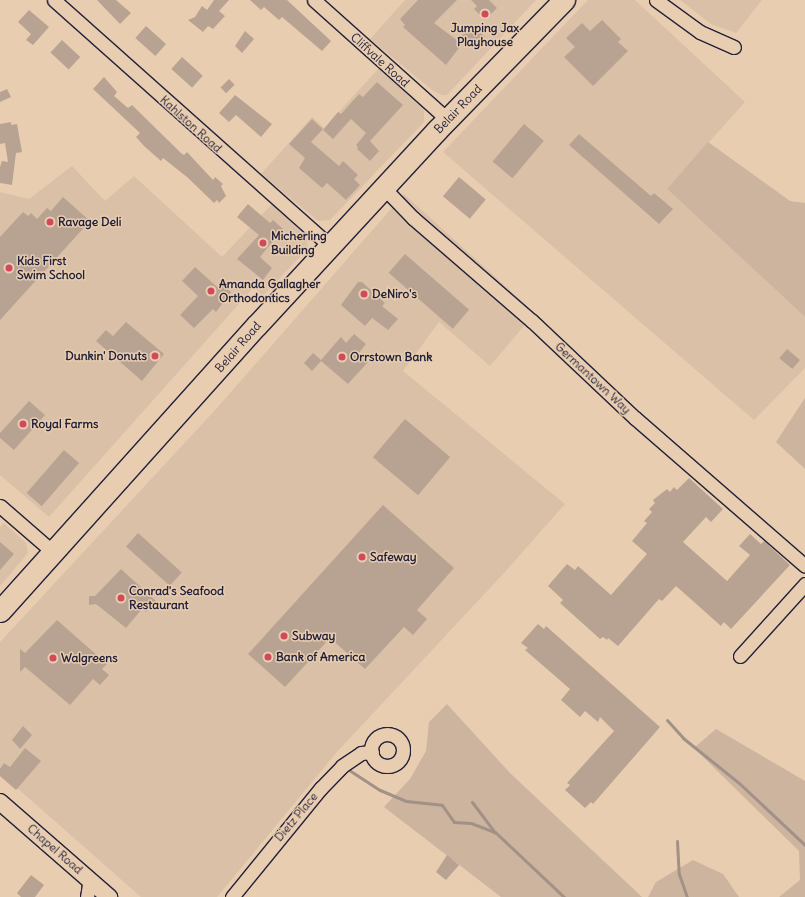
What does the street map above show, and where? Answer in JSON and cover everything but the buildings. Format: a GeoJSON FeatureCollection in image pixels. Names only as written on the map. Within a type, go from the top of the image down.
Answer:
{"type":"FeatureCollection","features":[{"type":"Feature","properties":{"kind":"highway","name":"Belair Road"},"geometry":{"type":"LineString","coordinates":[[0,611],[330,246],[448,120],[564,0]]}},
{"type":"Feature","properties":{"kind":"street","name":"Kahlston Road"},"geometry":{"type":"LineString","coordinates":[[54,0],[330,246]]}},
{"type":"Feature","properties":{"kind":"street","name":"Cliffvale Road"},"geometry":{"type":"LineString","coordinates":[[314,0],[448,120]]}},
{"type":"Feature","properties":{"kind":"street"},"geometry":{"type":"LineString","coordinates":[[656,0],[700,32],[734,46]]}},
{"type":"Feature","properties":{"kind":"street","name":"Germantown Way"},"geometry":{"type":"LineString","coordinates":[[384,188],[413,218],[538,327],[634,418],[805,566]]}},
{"type":"Feature","properties":{"kind":"street"},"geometry":{"type":"LineString","coordinates":[[0,506],[53,552]]}},
{"type":"Feature","properties":{"kind":"street"},"geometry":{"type":"LineString","coordinates":[[740,656],[805,584]]}},
{"type":"Feature","properties":{"kind":"street","name":"Dietz Place"},"geometry":{"type":"LineString","coordinates":[[232,897],[321,788],[342,766],[361,753],[372,752]]}},
{"type":"Feature","properties":{"kind":"street","name":"Chapel Road"},"geometry":{"type":"LineString","coordinates":[[0,802],[109,897]]}},
{"type":"Feature","properties":{"kind":"street"},"geometry":{"type":"LineString","coordinates":[[87,897],[90,879]]}},
{"type":"Feature","properties":{"kind":"shaded area"},"geometry":{"type":"Polygon","coordinates":[[[405,0],[536,0],[447,95],[442,95],[432,90],[370,39],[405,0]]]}},
{"type":"Feature","properties":{"kind":"shaded area"},"geometry":{"type":"Polygon","coordinates":[[[588,0],[635,0],[745,102],[667,189],[805,317],[805,368],[754,420],[443,152],[588,0]]]}},
{"type":"Feature","properties":{"kind":"shaded area"},"geometry":{"type":"Polygon","coordinates":[[[680,0],[762,0],[736,33],[711,24],[680,0]]]}},
{"type":"Feature","properties":{"kind":"shaded area"},"geometry":{"type":"Polygon","coordinates":[[[379,68],[424,110],[424,122],[330,220],[318,221],[261,174],[312,117],[324,128],[379,68]]]}},
{"type":"Feature","properties":{"kind":"shaded area"},"geometry":{"type":"Polygon","coordinates":[[[708,142],[790,201],[805,203],[805,317],[667,189],[708,142]]]}},
{"type":"Feature","properties":{"kind":"shaded area"},"geometry":{"type":"Polygon","coordinates":[[[72,166],[105,201],[134,176],[222,257],[272,204],[307,238],[308,248],[263,296],[254,287],[49,517],[0,475],[0,192],[29,199],[72,166]]]}},
{"type":"Feature","properties":{"kind":"shaded area"},"geometry":{"type":"Polygon","coordinates":[[[404,194],[535,313],[490,366],[439,322],[403,371],[565,504],[505,572],[337,752],[217,897],[141,897],[0,773],[0,642],[217,408],[404,194]]]}},
{"type":"Feature","properties":{"kind":"shaded area"},"geometry":{"type":"Polygon","coordinates":[[[805,398],[805,469],[776,442],[805,398]]]}},
{"type":"Feature","properties":{"kind":"shaded area"},"geometry":{"type":"Polygon","coordinates":[[[4,523],[26,543],[28,553],[0,586],[0,527],[4,523]]]}},
{"type":"Feature","properties":{"kind":"shaded area"},"geometry":{"type":"Polygon","coordinates":[[[447,704],[510,773],[642,897],[501,897],[384,807],[410,779],[426,751],[429,722],[447,704]]]}},
{"type":"Feature","properties":{"kind":"shaded area"},"geometry":{"type":"Polygon","coordinates":[[[716,729],[805,781],[805,897],[779,897],[800,880],[799,851],[694,748],[716,729]]]}},
{"type":"Feature","properties":{"kind":"shaded area"},"geometry":{"type":"Polygon","coordinates":[[[693,860],[723,874],[739,897],[648,897],[656,882],[693,860]]]}},
{"type":"Feature","properties":{"kind":"waterway"},"geometry":{"type":"LineString","coordinates":[[667,720],[683,738],[739,783],[805,845]]}},
{"type":"Feature","properties":{"kind":"waterway"},"geometry":{"type":"LineString","coordinates":[[349,770],[380,790],[406,801],[442,805],[454,822],[471,823],[495,832]]}},
{"type":"Feature","properties":{"kind":"waterway"},"geometry":{"type":"LineString","coordinates":[[472,802],[495,832],[564,897]]}},
{"type":"Feature","properties":{"kind":"waterway"},"geometry":{"type":"LineString","coordinates":[[677,841],[679,874],[687,897]]}},
{"type":"Feature","properties":{"kind":"place","name":"Jumping Jax Playhouse"},"geometry":{"type":"Point","coordinates":[485,14]}},
{"type":"Feature","properties":{"kind":"place","name":"Ravage Deli"},"geometry":{"type":"Point","coordinates":[50,222]}},
{"type":"Feature","properties":{"kind":"place","name":"Micherling Building"},"geometry":{"type":"Point","coordinates":[263,243]}},
{"type":"Feature","properties":{"kind":"place","name":"Kids First Swim School"},"geometry":{"type":"Point","coordinates":[9,268]}},
{"type":"Feature","properties":{"kind":"place","name":"Amanda Gallagher Orthodontics"},"geometry":{"type":"Point","coordinates":[211,291]}},
{"type":"Feature","properties":{"kind":"place","name":"DeNiro's"},"geometry":{"type":"Point","coordinates":[364,294]}},
{"type":"Feature","properties":{"kind":"place","name":"Dunkin' Donuts"},"geometry":{"type":"Point","coordinates":[155,356]}},
{"type":"Feature","properties":{"kind":"place","name":"Orrstown Bank"},"geometry":{"type":"Point","coordinates":[342,357]}},
{"type":"Feature","properties":{"kind":"place","name":"Royal Farms"},"geometry":{"type":"Point","coordinates":[23,424]}},
{"type":"Feature","properties":{"kind":"place","name":"Safeway"},"geometry":{"type":"Point","coordinates":[362,557]}},
{"type":"Feature","properties":{"kind":"place","name":"Conrad's Seafood Restaurant"},"geometry":{"type":"Point","coordinates":[121,598]}},
{"type":"Feature","properties":{"kind":"place","name":"Subway"},"geometry":{"type":"Point","coordinates":[284,636]}},
{"type":"Feature","properties":{"kind":"place","name":"Bank of America"},"geometry":{"type":"Point","coordinates":[268,657]}},
{"type":"Feature","properties":{"kind":"place","name":"Walgreens"},"geometry":{"type":"Point","coordinates":[53,658]}}]}
